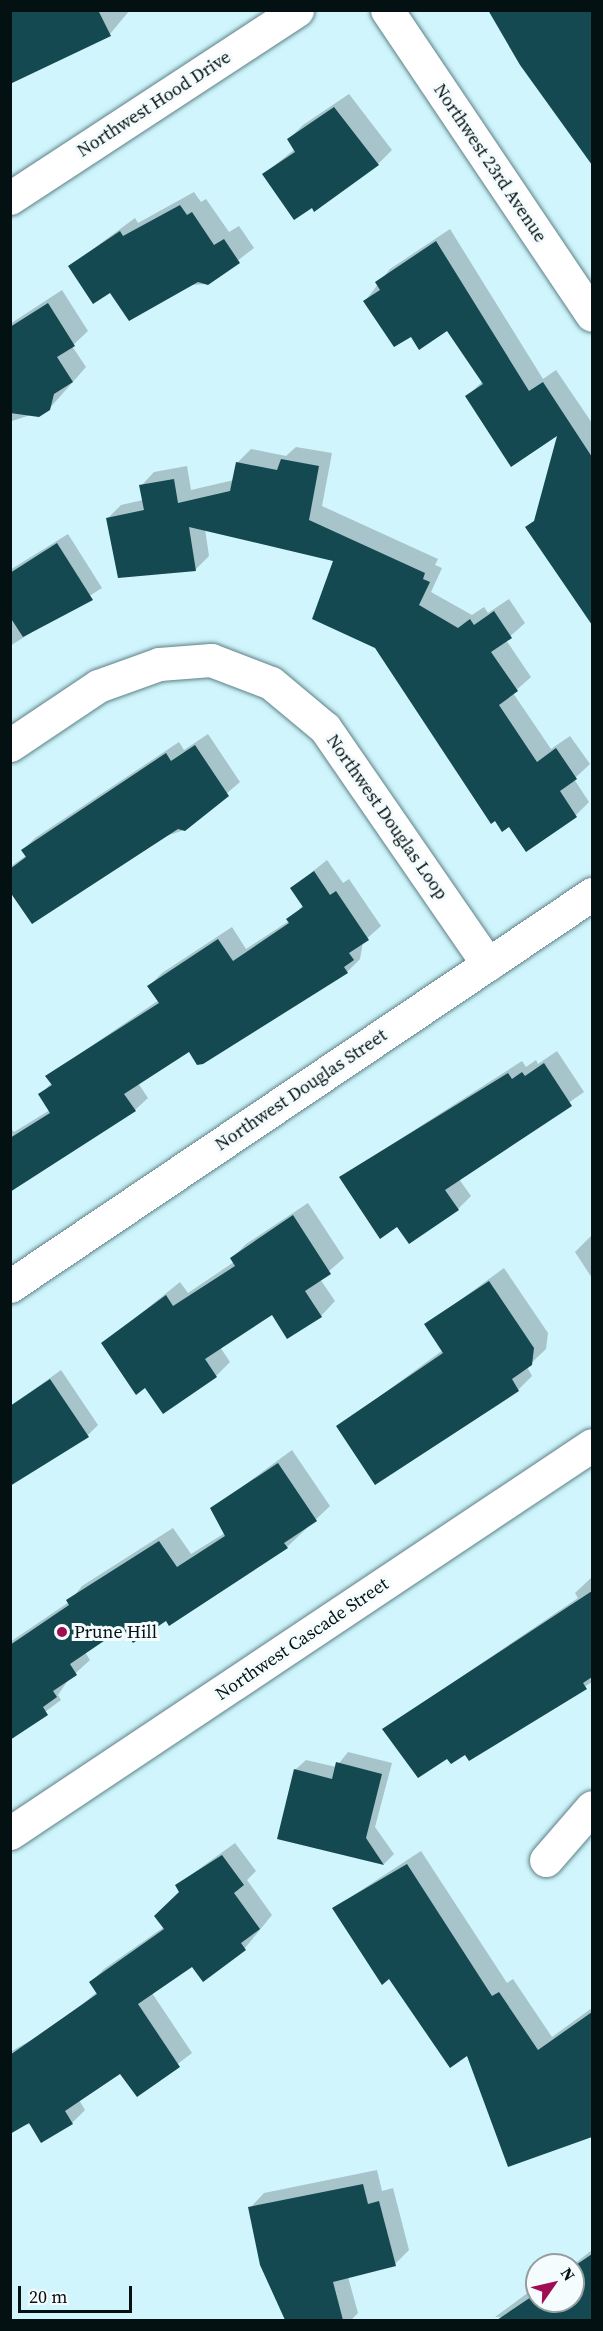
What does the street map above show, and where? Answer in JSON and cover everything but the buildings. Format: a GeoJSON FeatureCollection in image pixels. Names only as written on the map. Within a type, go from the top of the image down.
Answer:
{"type":"FeatureCollection","features":[{"type":"Feature","properties":{"kind":"street","name":"Northwest Hood Drive"},"geometry":{"type":"LineString","coordinates":[[10,198],[297,10]]}},
{"type":"Feature","properties":{"kind":"street","name":"Northwest 23rd Avenue"},"geometry":{"type":"LineString","coordinates":[[387,10],[592,315]]}},
{"type":"Feature","properties":{"kind":"street","name":"Northwest Douglas Loop"},"geometry":{"type":"LineString","coordinates":[[10,745],[98,686],[159,664],[211,660],[271,683],[325,728],[488,963]]}},
{"type":"Feature","properties":{"kind":"street","name":"Northwest Douglas Street"},"geometry":{"type":"LineString","coordinates":[[10,1286],[592,894]]}},
{"type":"Feature","properties":{"kind":"street","name":"Northwest Cascade Street"},"geometry":{"type":"LineString","coordinates":[[10,1833],[592,1444]]}},
{"type":"Feature","properties":{"kind":"street"},"geometry":{"type":"LineString","coordinates":[[546,1860],[592,1807]]}},
{"type":"Feature","properties":{"kind":"place","name":"Prune Hill"},"geometry":{"type":"Point","coordinates":[62,1632]}}]}
